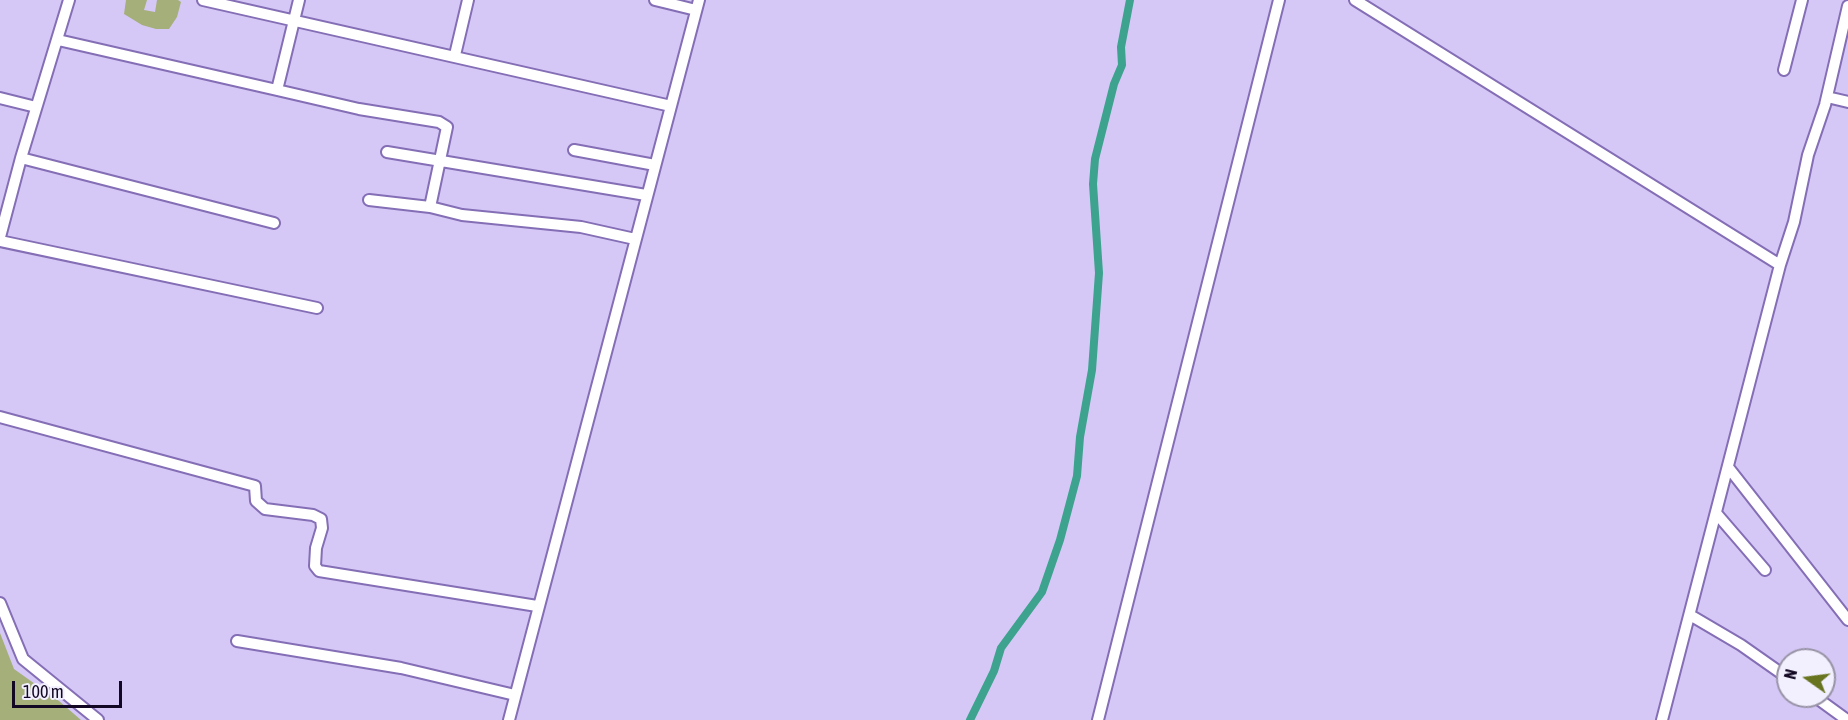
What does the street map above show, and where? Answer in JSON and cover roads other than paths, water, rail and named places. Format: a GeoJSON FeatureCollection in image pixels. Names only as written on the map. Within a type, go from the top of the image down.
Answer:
{"type":"FeatureCollection","features":[{"type":"Feature","properties":{"kind":"street"},"geometry":{"type":"LineString","coordinates":[[69,0],[21,158],[0,239],[317,308]]}},
{"type":"Feature","properties":{"kind":"street"},"geometry":{"type":"LineString","coordinates":[[203,0],[293,22],[455,55],[671,106]]}},
{"type":"Feature","properties":{"kind":"street"},"geometry":{"type":"LineString","coordinates":[[277,90],[299,0]]}},
{"type":"Feature","properties":{"kind":"street"},"geometry":{"type":"LineString","coordinates":[[455,55],[468,0]]}},
{"type":"Feature","properties":{"kind":"street"},"geometry":{"type":"LineString","coordinates":[[509,720],[634,239],[698,5],[655,0]]}},
{"type":"Feature","properties":{"kind":"street"},"geometry":{"type":"LineString","coordinates":[[1098,720],[1279,0]]}},
{"type":"Feature","properties":{"kind":"street"},"geometry":{"type":"LineString","coordinates":[[1355,0],[1780,265]]}},
{"type":"Feature","properties":{"kind":"street"},"geometry":{"type":"LineString","coordinates":[[1784,70],[1802,0]]}},
{"type":"Feature","properties":{"kind":"street"},"geometry":{"type":"LineString","coordinates":[[1662,720],[1780,265],[1827,97],[1848,6]]}},
{"type":"Feature","properties":{"kind":"street"},"geometry":{"type":"LineString","coordinates":[[58,40],[359,109],[439,122],[447,127],[447,135],[430,207]]}},
{"type":"Feature","properties":{"kind":"street"},"geometry":{"type":"LineString","coordinates":[[1827,97],[1848,102]]}},
{"type":"Feature","properties":{"kind":"street"},"geometry":{"type":"LineString","coordinates":[[0,98],[36,107]]}},
{"type":"Feature","properties":{"kind":"street"},"geometry":{"type":"LineString","coordinates":[[574,150],[655,165]]}},
{"type":"Feature","properties":{"kind":"street"},"geometry":{"type":"LineString","coordinates":[[387,152],[646,195]]}},
{"type":"Feature","properties":{"kind":"street"},"geometry":{"type":"LineString","coordinates":[[21,158],[274,223]]}},
{"type":"Feature","properties":{"kind":"street"},"geometry":{"type":"LineString","coordinates":[[369,200],[430,207],[462,215],[581,227],[634,239]]}},
{"type":"Feature","properties":{"kind":"street"},"geometry":{"type":"LineString","coordinates":[[0,417],[255,486],[256,501],[266,509],[313,514],[321,519],[315,566],[319,571],[537,606]]}},
{"type":"Feature","properties":{"kind":"street"},"geometry":{"type":"LineString","coordinates":[[1728,467],[1848,620]]}},
{"type":"Feature","properties":{"kind":"street"},"geometry":{"type":"LineString","coordinates":[[1716,513],[1765,570]]}},
{"type":"Feature","properties":{"kind":"street"},"geometry":{"type":"LineString","coordinates":[[0,603],[23,659],[98,720]]}},
{"type":"Feature","properties":{"kind":"street"},"geometry":{"type":"LineString","coordinates":[[1690,615],[1741,645],[1776,670]]}},
{"type":"Feature","properties":{"kind":"street"},"geometry":{"type":"LineString","coordinates":[[237,641],[401,668],[515,695]]}},
{"type":"Feature","properties":{"kind":"street"},"geometry":{"type":"LineString","coordinates":[[1830,708],[1847,720]]}},
{"type":"Feature","properties":{"kind":"waterway"},"geometry":{"type":"LineString","coordinates":[[970,720],[994,671],[1001,648],[1042,592],[1060,540],[1077,476],[1080,437],[1092,370],[1099,273],[1093,184],[1095,159],[1114,84],[1122,65],[1121,47],[1130,0]]}}]}
